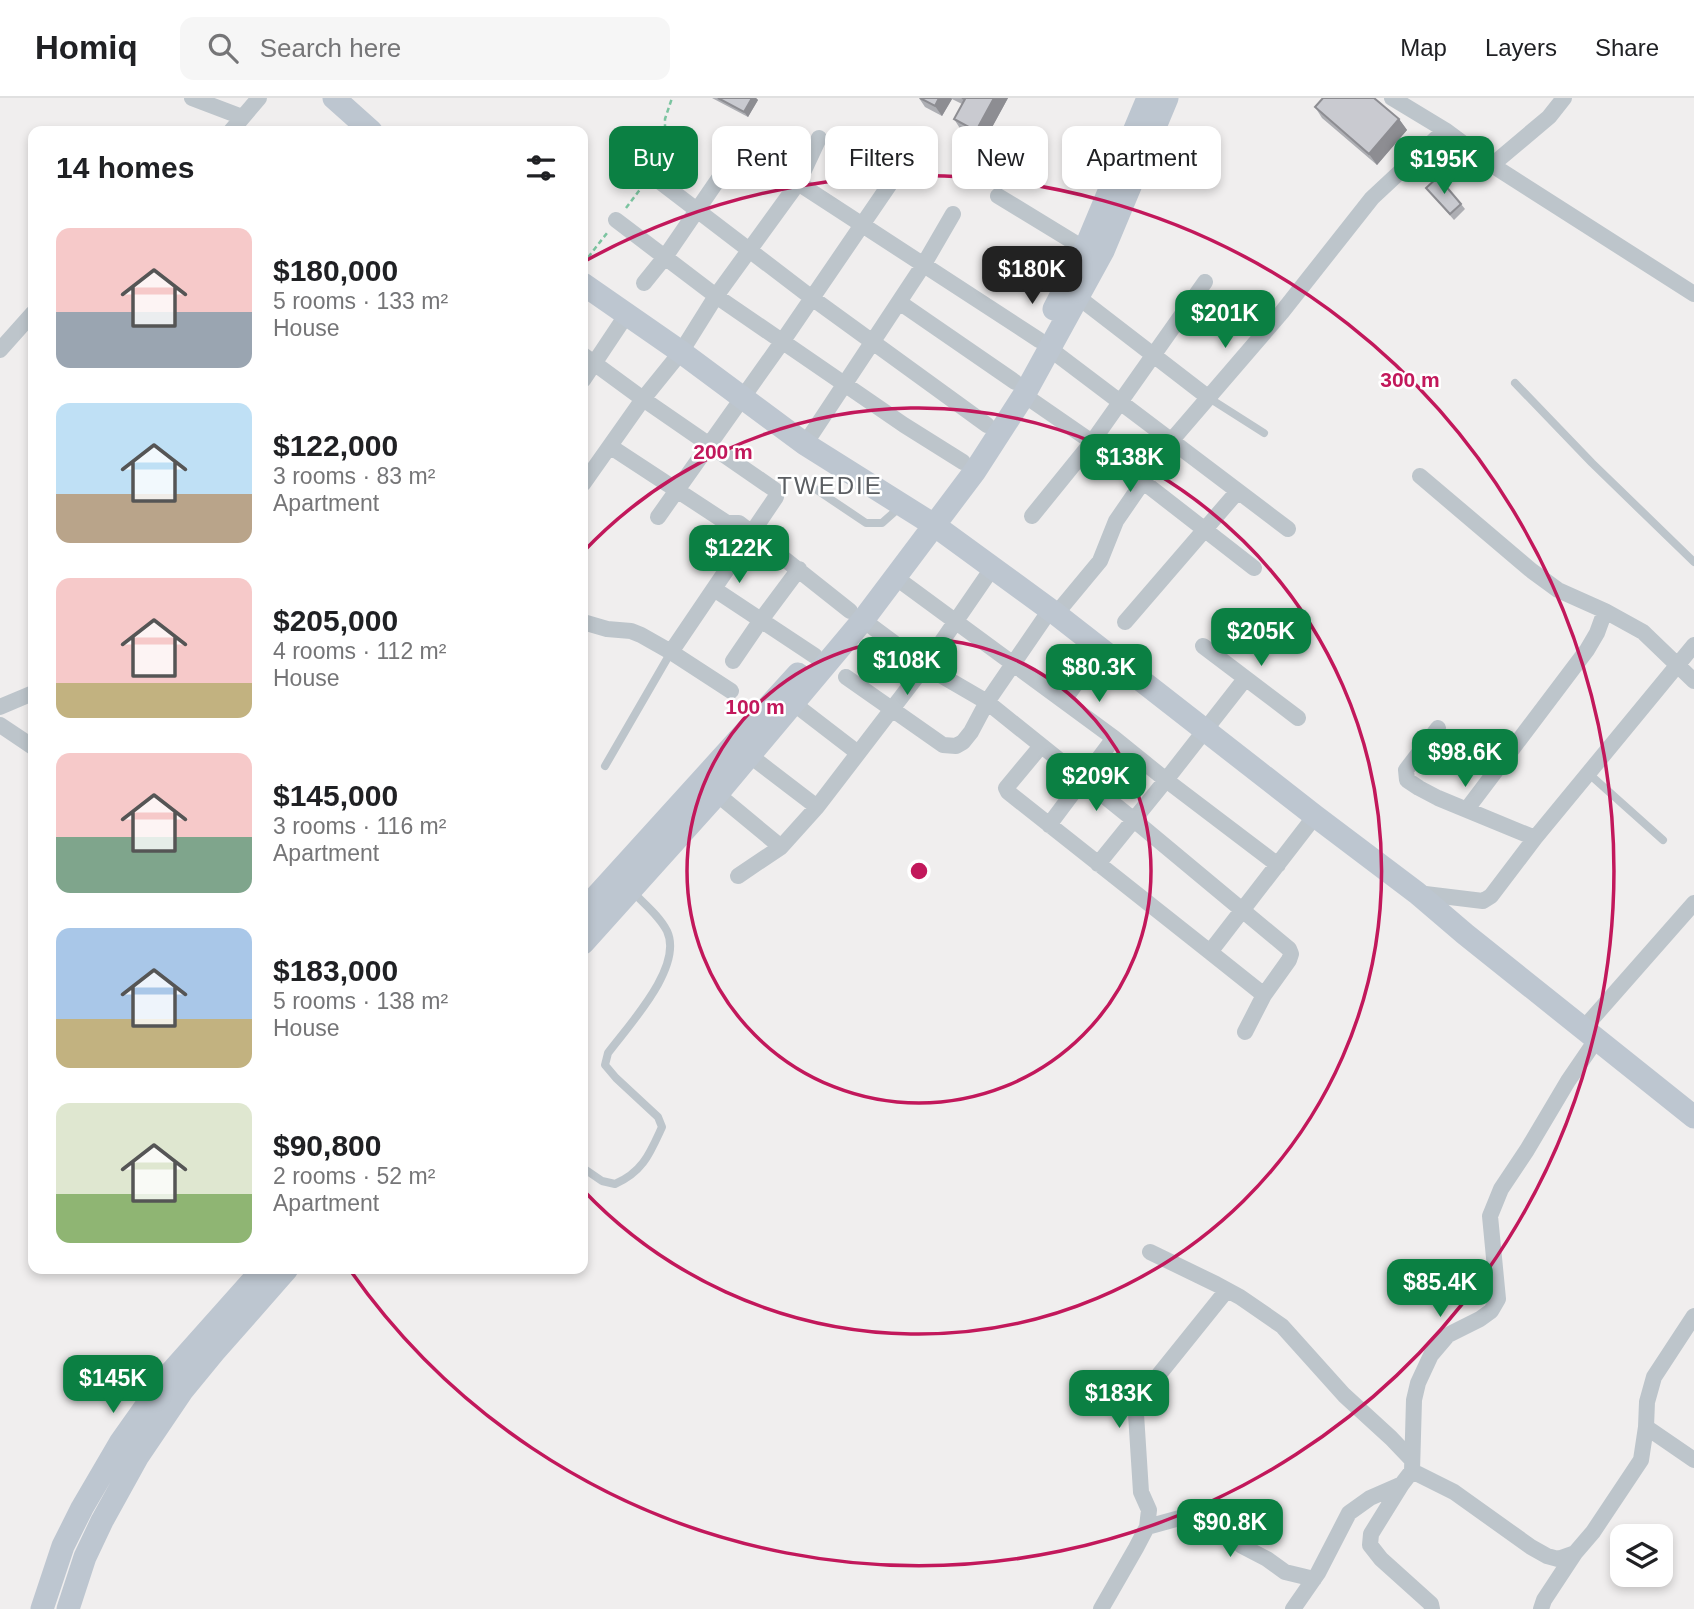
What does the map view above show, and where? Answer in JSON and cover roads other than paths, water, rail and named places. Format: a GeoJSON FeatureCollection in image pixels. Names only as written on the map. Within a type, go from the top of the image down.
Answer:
{"type":"FeatureCollection","features":[{"type":"Feature","properties":{"kind":"street"},"geometry":{"type":"LineString","coordinates":[[192,98],[242,117]]}},
{"type":"Feature","properties":{"kind":"street"},"geometry":{"type":"LineString","coordinates":[[235,126],[259,98]]}},
{"type":"Feature","properties":{"kind":"street"},"geometry":{"type":"LineString","coordinates":[[334,98],[365,126]]}},
{"type":"Feature","properties":{"kind":"street"},"geometry":{"type":"LineString","coordinates":[[1044,345],[1148,98]]}},
{"type":"Feature","properties":{"kind":"street"},"geometry":{"type":"LineString","coordinates":[[588,937],[717,794],[793,703],[856,615],[929,522],[975,471],[1019,388],[1044,345],[1078,297],[1108,240],[1167,98]]}},
{"type":"Feature","properties":{"kind":"street"},"geometry":{"type":"LineString","coordinates":[[1392,98],[1694,294]]}},
{"type":"Feature","properties":{"kind":"street"},"geometry":{"type":"LineString","coordinates":[[1492,164],[1549,117],[1564,98]]}},
{"type":"Feature","properties":{"kind":"street"},"geometry":{"type":"LineString","coordinates":[[846,677],[943,745],[956,746],[963,742],[1014,663],[1053,612],[1100,561],[1116,521],[1171,441],[1282,312],[1372,198],[1444,130]]}},
{"type":"Feature","properties":{"kind":"street"},"geometry":{"type":"LineString","coordinates":[[811,155],[819,138]]}},
{"type":"Feature","properties":{"kind":"street"},"geometry":{"type":"LineString","coordinates":[[669,189],[812,298],[987,425]]}},
{"type":"Feature","properties":{"kind":"street"},"geometry":{"type":"LineString","coordinates":[[644,283],[712,189]]}},
{"type":"Feature","properties":{"kind":"street"},"geometry":{"type":"LineString","coordinates":[[588,477],[643,399],[681,352],[716,296],[794,189]]}},
{"type":"Feature","properties":{"kind":"street"},"geometry":{"type":"LineString","coordinates":[[807,189],[1044,345],[1288,528]]}},
{"type":"Feature","properties":{"kind":"street"},"geometry":{"type":"LineString","coordinates":[[658,517],[887,189]]}},
{"type":"Feature","properties":{"kind":"street"},"geometry":{"type":"LineString","coordinates":[[998,196],[1085,249]]}},
{"type":"Feature","properties":{"kind":"street"},"geometry":{"type":"LineString","coordinates":[[805,444],[924,264],[953,214]]}},
{"type":"Feature","properties":{"kind":"street"},"geometry":{"type":"LineString","coordinates":[[616,220],[716,296],[904,425],[963,462]]}},
{"type":"Feature","properties":{"kind":"street"},"geometry":{"type":"LineString","coordinates":[[1032,516],[1092,442],[1205,282]]}},
{"type":"Feature","properties":{"kind":"street"},"geometry":{"type":"LineString","coordinates":[[588,287],[805,444],[929,522],[993,567],[1417,892],[1465,934],[1694,1116]]}},
{"type":"Feature","properties":{"kind":"street"},"geometry":{"type":"LineString","coordinates":[[1078,297],[1209,398]]}},
{"type":"Feature","properties":{"kind":"street"},"geometry":{"type":"LineString","coordinates":[[898,302],[1092,442],[1254,568]]}},
{"type":"Feature","properties":{"kind":"street"},"geometry":{"type":"LineString","coordinates":[[627,314],[589,359],[775,490],[776,497],[671,653]]}},
{"type":"Feature","properties":{"kind":"street"},"geometry":{"type":"LineString","coordinates":[[0,350],[28,319]]}},
{"type":"Feature","properties":{"kind":"street"},"geometry":{"type":"LineString","coordinates":[[588,906],[815,656],[895,577],[987,425],[1019,388]]}},
{"type":"Feature","properties":{"kind":"street"},"geometry":{"type":"LineString","coordinates":[[611,447],[727,523],[739,523],[925,666],[987,702],[1289,949],[1289,960],[1264,995],[1245,1032]]}},
{"type":"Feature","properties":{"kind":"street"},"geometry":{"type":"LineString","coordinates":[[1420,476],[1532,571],[1558,590],[1643,632],[1694,681]]}},
{"type":"Feature","properties":{"kind":"street"},"geometry":{"type":"LineString","coordinates":[[1125,622],[1238,491]]}},
{"type":"Feature","properties":{"kind":"street"},"geometry":{"type":"LineString","coordinates":[[738,876],[781,847],[817,807],[925,666],[993,567]]}},
{"type":"Feature","properties":{"kind":"street"},"geometry":{"type":"LineString","coordinates":[[733,660],[799,569]]}},
{"type":"Feature","properties":{"kind":"street"},"geometry":{"type":"LineString","coordinates":[[895,577],[1064,700],[1278,865]]}},
{"type":"Feature","properties":{"kind":"street"},"geometry":{"type":"LineString","coordinates":[[714,589],[815,656]]}},
{"type":"Feature","properties":{"kind":"street"},"geometry":{"type":"LineString","coordinates":[[1467,809],[1587,650],[1598,633],[1605,611]]}},
{"type":"Feature","properties":{"kind":"street"},"geometry":{"type":"LineString","coordinates":[[588,623],[641,635],[731,691]]}},
{"type":"Feature","properties":{"kind":"street"},"geometry":{"type":"LineString","coordinates":[[1417,892],[1483,901],[1491,896],[1535,838],[1694,645]]}},
{"type":"Feature","properties":{"kind":"street"},"geometry":{"type":"LineString","coordinates":[[1203,646],[1298,718]]}},
{"type":"Feature","properties":{"kind":"street"},"geometry":{"type":"LineString","coordinates":[[1064,700],[1101,649]]}},
{"type":"Feature","properties":{"kind":"street"},"geometry":{"type":"LineString","coordinates":[[1098,864],[1245,679]]}},
{"type":"Feature","properties":{"kind":"street"},"geometry":{"type":"LineString","coordinates":[[0,707],[28,695]]}},
{"type":"Feature","properties":{"kind":"street"},"geometry":{"type":"LineString","coordinates":[[793,703],[858,753]]}},
{"type":"Feature","properties":{"kind":"street"},"geometry":{"type":"LineString","coordinates":[[0,725],[28,744]]}},
{"type":"Feature","properties":{"kind":"street"},"geometry":{"type":"LineString","coordinates":[[1438,728],[1406,770],[1407,780],[1438,798],[1535,838]]}},
{"type":"Feature","properties":{"kind":"street"},"geometry":{"type":"LineString","coordinates":[[1049,825],[1114,738]]}},
{"type":"Feature","properties":{"kind":"street"},"geometry":{"type":"LineString","coordinates":[[1041,746],[1006,788],[1008,793],[1264,995]]}},
{"type":"Feature","properties":{"kind":"street"},"geometry":{"type":"LineString","coordinates":[[749,755],[817,807]]}},
{"type":"Feature","properties":{"kind":"street"},"geometry":{"type":"LineString","coordinates":[[717,794],[781,847]]}},
{"type":"Feature","properties":{"kind":"street"},"geometry":{"type":"LineString","coordinates":[[1210,952],[1315,816]]}},
{"type":"Feature","properties":{"kind":"street"},"geometry":{"type":"LineString","coordinates":[[1432,1609],[1431,1604],[1381,1559],[1370,1545],[1371,1534],[1409,1472],[1413,1400],[1419,1383],[1431,1355],[1448,1335],[1491,1311],[1497,1299],[1490,1216],[1497,1198],[1568,1081],[1590,1034],[1694,903]]}},
{"type":"Feature","properties":{"kind":"street"},"geometry":{"type":"LineString","coordinates":[[1150,1252],[1240,1297],[1282,1326],[1344,1395],[1391,1438],[1409,1472],[1454,1492],[1547,1556],[1558,1559],[1575,1553]]}},
{"type":"Feature","properties":{"kind":"street"},"geometry":{"type":"LineString","coordinates":[[42,1609],[63,1546],[120,1443],[166,1378],[259,1274]]}},
{"type":"Feature","properties":{"kind":"street"},"geometry":{"type":"LineString","coordinates":[[68,1609],[85,1557],[138,1456],[182,1391],[283,1274]]}},
{"type":"Feature","properties":{"kind":"street"},"geometry":{"type":"LineString","coordinates":[[1101,1609],[1147,1527],[1149,1510],[1141,1492],[1136,1414],[1157,1377],[1227,1290]]}},
{"type":"Feature","properties":{"kind":"street"},"geometry":{"type":"LineString","coordinates":[[1541,1609],[1544,1600],[1575,1553],[1593,1532],[1642,1460],[1647,1402],[1654,1377],[1694,1317]]}},
{"type":"Feature","properties":{"kind":"street"},"geometry":{"type":"LineString","coordinates":[[1646,1427],[1694,1460]]}},
{"type":"Feature","properties":{"kind":"street"},"geometry":{"type":"LineString","coordinates":[[1293,1609],[1314,1579],[1349,1513],[1409,1472]]}},
{"type":"Feature","properties":{"kind":"street"},"geometry":{"type":"LineString","coordinates":[[1147,1527],[1187,1516],[1208,1516],[1242,1546],[1285,1572],[1314,1579]]}},
{"type":"Feature","properties":{"kind":"lane"},"geometry":{"type":"LineString","coordinates":[[1515,383],[1592,463],[1694,562]]}},
{"type":"Feature","properties":{"kind":"lane"},"geometry":{"type":"LineString","coordinates":[[1209,398],[1264,433]]}},
{"type":"Feature","properties":{"kind":"lane"},"geometry":{"type":"LineString","coordinates":[[808,484],[866,523],[882,523],[902,505]]}},
{"type":"Feature","properties":{"kind":"lane"},"geometry":{"type":"LineString","coordinates":[[605,766],[671,653]]}},
{"type":"Feature","properties":{"kind":"lane"},"geometry":{"type":"LineString","coordinates":[[1588,774],[1663,840]]}},
{"type":"Feature","properties":{"kind":"lane"},"geometry":{"type":"LineString","coordinates":[[588,1171],[603,1181],[615,1184],[629,1178],[648,1158],[662,1127],[657,1117],[606,1065],[608,1053],[655,990],[666,968],[671,949],[667,932],[631,890]]}},
{"type":"Feature","properties":{"kind":"district","name":"TWEDIE"},"geometry":{"type":"Point","coordinates":[830,485]}}]}
